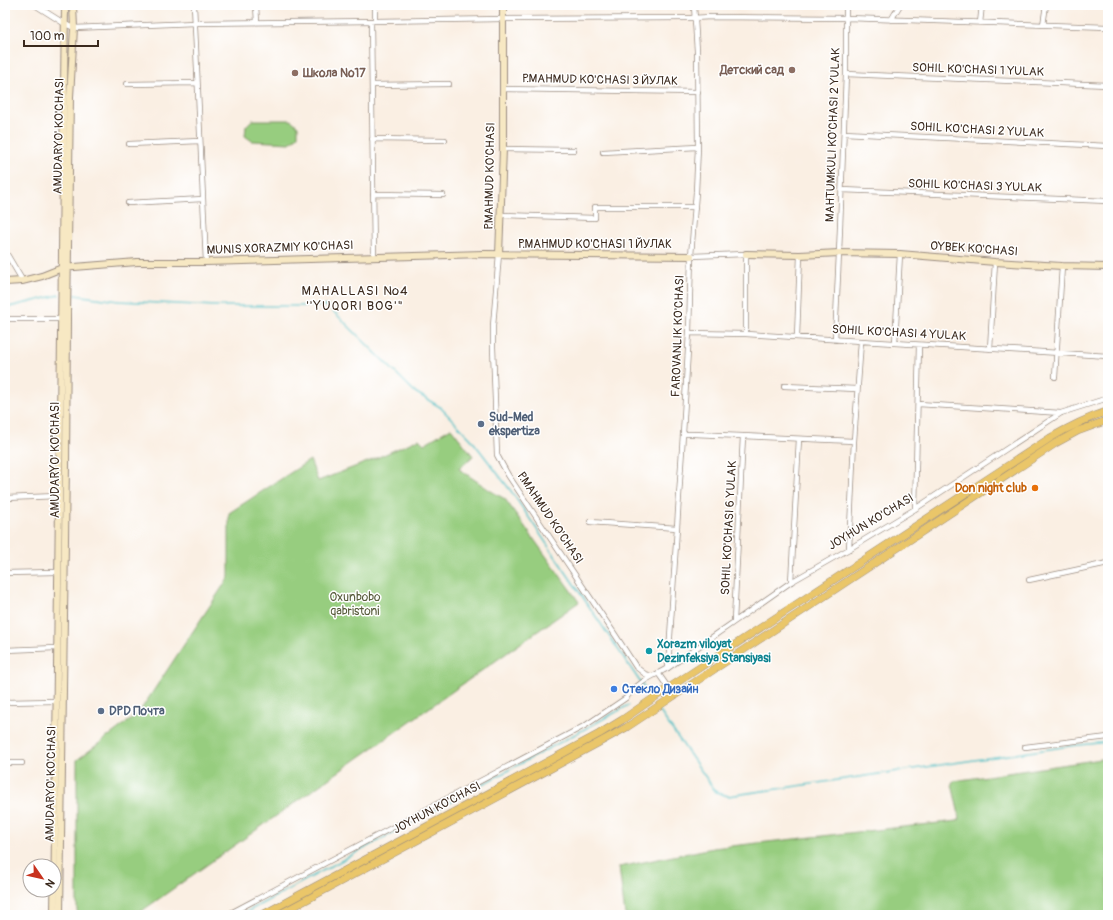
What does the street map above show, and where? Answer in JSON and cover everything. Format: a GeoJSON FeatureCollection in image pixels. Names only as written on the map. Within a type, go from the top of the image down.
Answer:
{"type":"FeatureCollection","features":[{"type":"Feature","properties":{"kind":"main road"},"geometry":{"type":"LineString","coordinates":[[666,690],[1050,438],[1091,416],[1108,411]]}},
{"type":"Feature","properties":{"kind":"main road"},"geometry":{"type":"LineString","coordinates":[[672,697],[1056,443],[1078,431],[1108,420]]}},
{"type":"Feature","properties":{"kind":"main road","name":"JOYHUN KO'CHASI"},"geometry":{"type":"LineString","coordinates":[[262,915],[599,734],[666,690]]}},
{"type":"Feature","properties":{"kind":"main road","name":"JOYHUN KO'CHASI"},"geometry":{"type":"LineString","coordinates":[[278,915],[600,742],[627,727],[672,697]]}},
{"type":"Feature","properties":{"kind":"street"},"geometry":{"type":"LineString","coordinates":[[35,5],[74,28],[195,23],[712,17],[847,18],[1108,27]]}},
{"type":"Feature","properties":{"kind":"street","name":"AMUDARYO' KO'CHASI"},"geometry":{"type":"LineString","coordinates":[[60,915],[67,320],[65,267],[65,5]]}},
{"type":"Feature","properties":{"kind":"street","name":"AMUDARYO' KO'CHASI"},"geometry":{"type":"LineString","coordinates":[[54,915],[61,307],[65,267],[70,97],[74,28],[73,5]]}},
{"type":"Feature","properties":{"kind":"street"},"geometry":{"type":"LineString","coordinates":[[194,5],[206,262]]}},
{"type":"Feature","properties":{"kind":"street"},"geometry":{"type":"LineString","coordinates":[[256,5],[257,22]]}},
{"type":"Feature","properties":{"kind":"street"},"geometry":{"type":"LineString","coordinates":[[374,257],[372,85],[373,21],[375,5]]}},
{"type":"Feature","properties":{"kind":"street","name":"P.MAHMUD KO'CHASI"},"geometry":{"type":"LineString","coordinates":[[495,459],[493,326],[500,254],[503,149],[503,5]]}},
{"type":"Feature","properties":{"kind":"street","name":"FAROVANLIK KO'CHASI"},"geometry":{"type":"LineString","coordinates":[[668,668],[684,434],[691,256],[698,147],[698,92],[693,18],[694,5]]}},
{"type":"Feature","properties":{"kind":"street","name":"MAHTUMKULI KO'CHASI 2 YULAK"},"geometry":{"type":"LineString","coordinates":[[839,253],[846,74],[846,5]]}},
{"type":"Feature","properties":{"kind":"street"},"geometry":{"type":"LineString","coordinates":[[891,20],[900,5]]}},
{"type":"Feature","properties":{"kind":"street"},"geometry":{"type":"LineString","coordinates":[[980,23],[982,5]]}},
{"type":"Feature","properties":{"kind":"street"},"geometry":{"type":"LineString","coordinates":[[1043,25],[1046,5]]}},
{"type":"Feature","properties":{"kind":"street","name":"SOHIL KO'CHASI 1 YULAK"},"geometry":{"type":"LineString","coordinates":[[846,74],[1108,85]]}},
{"type":"Feature","properties":{"kind":"street"},"geometry":{"type":"LineString","coordinates":[[127,84],[197,83]]}},
{"type":"Feature","properties":{"kind":"street"},"geometry":{"type":"LineString","coordinates":[[372,85],[449,84]]}},
{"type":"Feature","properties":{"kind":"street","name":"P.MAHMUD KO'CHASI 3 ЙУЛАК"},"geometry":{"type":"LineString","coordinates":[[503,89],[698,92]]}},
{"type":"Feature","properties":{"kind":"street","name":"SOHIL KO'CHASI 2 YULAK"},"geometry":{"type":"LineString","coordinates":[[844,133],[1108,146]]}},
{"type":"Feature","properties":{"kind":"street"},"geometry":{"type":"LineString","coordinates":[[372,139],[445,140]]}},
{"type":"Feature","properties":{"kind":"street"},"geometry":{"type":"LineString","coordinates":[[129,144],[200,141]]}},
{"type":"Feature","properties":{"kind":"street"},"geometry":{"type":"LineString","coordinates":[[603,152],[698,147]]}},
{"type":"Feature","properties":{"kind":"street"},"geometry":{"type":"LineString","coordinates":[[503,149],[574,150]]}},
{"type":"Feature","properties":{"kind":"street","name":"SOHIL KO'CHASI 3 YULAK"},"geometry":{"type":"LineString","coordinates":[[842,190],[1108,201]]}},
{"type":"Feature","properties":{"kind":"street"},"geometry":{"type":"LineString","coordinates":[[373,194],[443,195]]}},
{"type":"Feature","properties":{"kind":"street"},"geometry":{"type":"LineString","coordinates":[[128,203],[203,199]]}},
{"type":"Feature","properties":{"kind":"street"},"geometry":{"type":"LineString","coordinates":[[501,214],[595,218],[595,207],[695,207]]}},
{"type":"Feature","properties":{"kind":"street"},"geometry":{"type":"LineString","coordinates":[[5,251],[21,278]]}},
{"type":"Feature","properties":{"kind":"street"},"geometry":{"type":"LineString","coordinates":[[834,340],[839,253]]}},
{"type":"Feature","properties":{"kind":"street","name":"OYBEK KO'CHASI"},"geometry":{"type":"LineString","coordinates":[[691,256],[746,254],[800,255],[839,253],[900,254],[995,262],[1108,267]]}},
{"type":"Feature","properties":{"kind":"street","name":"MUNIS XORAZMIY KO'CHASI"},"geometry":{"type":"LineString","coordinates":[[5,282],[22,281],[42,276],[65,267],[137,262],[206,262],[500,254]]}},
{"type":"Feature","properties":{"kind":"street","name":"P.MAHMUD KO'CHASI 1 ЙУЛАК"},"geometry":{"type":"LineString","coordinates":[[500,254],[691,256]]}},
{"type":"Feature","properties":{"kind":"street"},"geometry":{"type":"LineString","coordinates":[[746,254],[746,334]]}},
{"type":"Feature","properties":{"kind":"street"},"geometry":{"type":"LineString","coordinates":[[895,343],[900,254]]}},
{"type":"Feature","properties":{"kind":"street"},"geometry":{"type":"LineString","coordinates":[[797,337],[800,255]]}},
{"type":"Feature","properties":{"kind":"street"},"geometry":{"type":"LineString","coordinates":[[990,349],[995,262]]}},
{"type":"Feature","properties":{"kind":"street"},"geometry":{"type":"LineString","coordinates":[[1055,376],[1062,266]]}},
{"type":"Feature","properties":{"kind":"street"},"geometry":{"type":"LineString","coordinates":[[5,319],[61,319]]}},
{"type":"Feature","properties":{"kind":"street","name":"SOHIL KO'CHASI 4 YULAK"},"geometry":{"type":"LineString","coordinates":[[689,333],[746,334],[1108,356]]}},
{"type":"Feature","properties":{"kind":"street"},"geometry":{"type":"LineString","coordinates":[[849,549],[854,441],[861,341]]}},
{"type":"Feature","properties":{"kind":"street"},"geometry":{"type":"LineString","coordinates":[[915,509],[919,345]]}},
{"type":"Feature","properties":{"kind":"street","name":"P.MAHMUD KO'CHASI"},"geometry":{"type":"LineString","coordinates":[[493,347],[497,455],[508,475],[636,667],[645,674],[651,676]]}},
{"type":"Feature","properties":{"kind":"street"},"geometry":{"type":"LineString","coordinates":[[784,386],[858,389]]}},
{"type":"Feature","properties":{"kind":"street","name":"JOYHUN KO'CHASI"},"geometry":{"type":"LineString","coordinates":[[227,915],[586,725],[626,698],[631,691],[651,676],[668,668],[791,582],[915,509],[1061,413],[1108,398]]}},
{"type":"Feature","properties":{"kind":"street"},"geometry":{"type":"LineString","coordinates":[[918,404],[1061,413]]}},
{"type":"Feature","properties":{"kind":"street"},"geometry":{"type":"LineString","coordinates":[[684,434],[854,441]]}},
{"type":"Feature","properties":{"kind":"street","name":"SOHIL KO'CHASI 6 YULAK"},"geometry":{"type":"LineString","coordinates":[[734,621],[744,436]]}},
{"type":"Feature","properties":{"kind":"street"},"geometry":{"type":"LineString","coordinates":[[791,582],[799,439]]}},
{"type":"Feature","properties":{"kind":"street"},"geometry":{"type":"LineString","coordinates":[[5,498],[58,496]]}},
{"type":"Feature","properties":{"kind":"street"},"geometry":{"type":"LineString","coordinates":[[590,522],[677,528]]}},
{"type":"Feature","properties":{"kind":"street"},"geometry":{"type":"LineString","coordinates":[[1029,580],[1108,563]]}},
{"type":"Feature","properties":{"kind":"street"},"geometry":{"type":"LineString","coordinates":[[5,573],[65,572]]}},
{"type":"Feature","properties":{"kind":"street"},"geometry":{"type":"LineString","coordinates":[[5,650],[56,648]]}},
{"type":"Feature","properties":{"kind":"street"},"geometry":{"type":"LineString","coordinates":[[658,673],[666,690],[672,697]]}},
{"type":"Feature","properties":{"kind":"street"},"geometry":{"type":"LineString","coordinates":[[5,702],[56,701]]}},
{"type":"Feature","properties":{"kind":"street"},"geometry":{"type":"LineString","coordinates":[[1025,747],[1108,737]]}},
{"type":"Feature","properties":{"kind":"street"},"geometry":{"type":"LineString","coordinates":[[5,763],[22,763]]}},
{"type":"Feature","properties":{"kind":"green space"},"geometry":{"type":"Polygon","coordinates":[[[252,120],[291,120],[298,126],[298,136],[290,143],[252,141],[245,136],[246,126],[252,120]]]}},
{"type":"Feature","properties":{"kind":"green space","name":"Oxunbobo qabristoni"},"geometry":{"type":"Polygon","coordinates":[[[451,428],[473,456],[459,469],[505,499],[579,602],[136,915],[79,915],[77,911],[77,760],[138,714],[229,577],[229,513],[310,460],[318,481],[370,461],[419,439],[424,444],[451,428]]]}},
{"type":"Feature","properties":{"kind":"green space"},"geometry":{"type":"Polygon","coordinates":[[[1108,758],[1108,915],[625,915],[619,867],[713,848],[957,821],[960,819],[952,784],[954,781],[1108,758]]]}},
{"type":"Feature","properties":{"kind":"waterway"},"geometry":{"type":"LineString","coordinates":[[5,307],[59,295]]}},
{"type":"Feature","properties":{"kind":"waterway"},"geometry":{"type":"LineString","coordinates":[[75,295],[119,301],[216,306],[328,306],[415,392],[440,407],[471,439],[511,491],[651,698]]}},
{"type":"Feature","properties":{"kind":"waterway"},"geometry":{"type":"LineString","coordinates":[[241,915],[629,705]]}},
{"type":"Feature","properties":{"kind":"waterway"},"geometry":{"type":"LineString","coordinates":[[658,709],[716,792],[728,796],[1070,746],[1108,742]]}},
{"type":"Feature","properties":{"kind":"place","name":"Детский сад"},"geometry":{"type":"Point","coordinates":[792,70]}},
{"type":"Feature","properties":{"kind":"place","name":"Школа №17"},"geometry":{"type":"Point","coordinates":[295,73]}},
{"type":"Feature","properties":{"kind":"place","name":"Sud-Med ekspertiza"},"geometry":{"type":"Point","coordinates":[481,424]}},
{"type":"Feature","properties":{"kind":"place","name":"Don night club"},"geometry":{"type":"Point","coordinates":[1035,488]}},
{"type":"Feature","properties":{"kind":"place","name":"Xorazm viloyat Dezinfeksiya Stansiyasi"},"geometry":{"type":"Point","coordinates":[649,651]}},
{"type":"Feature","properties":{"kind":"place","name":"Стекло Дизайн"},"geometry":{"type":"Point","coordinates":[614,689]}},
{"type":"Feature","properties":{"kind":"place","name":"DPD Почта"},"geometry":{"type":"Point","coordinates":[101,711]}},
{"type":"Feature","properties":{"kind":"district","name":"MAHALLASI №4 ''YUQORI BOG'\""},"geometry":{"type":"Point","coordinates":[355,298]}}]}
